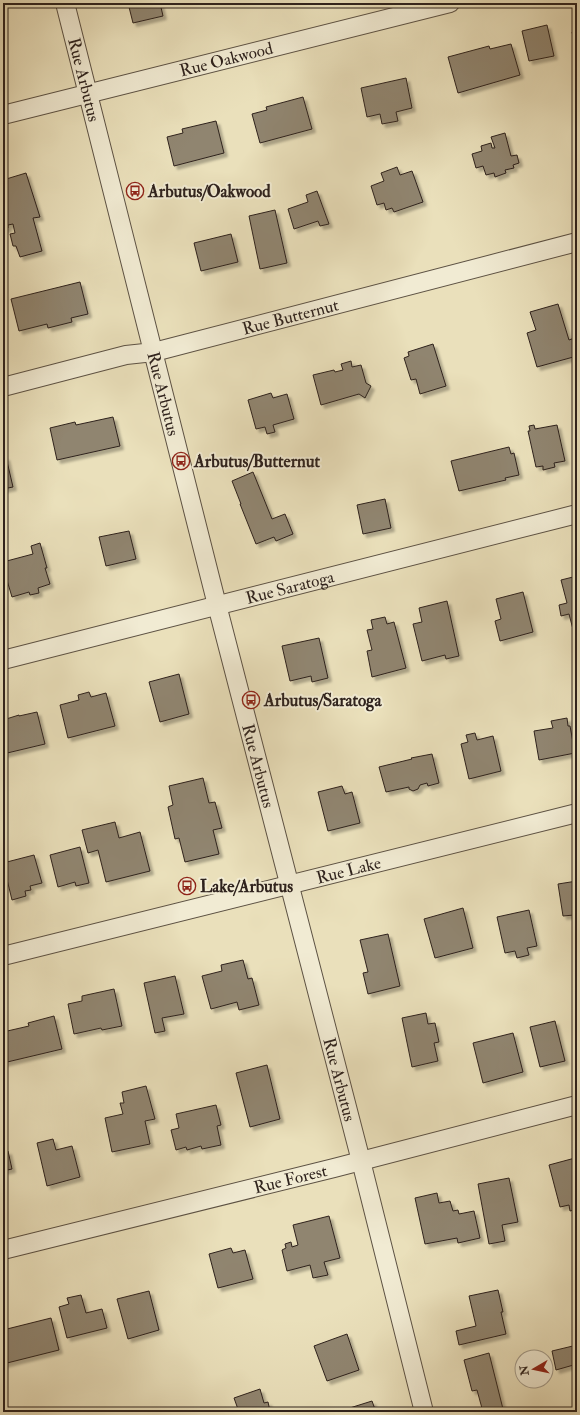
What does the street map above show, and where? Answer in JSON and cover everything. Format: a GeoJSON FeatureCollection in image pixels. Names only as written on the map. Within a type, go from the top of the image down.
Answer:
{"type":"FeatureCollection","features":[{"type":"Feature","properties":{"kind":"street","name":"Rue Arbutus"},"geometry":{"type":"LineString","coordinates":[[65,3],[217,605],[361,1161],[424,1412]]}},
{"type":"Feature","properties":{"kind":"street","name":"Rue Oakwood"},"geometry":{"type":"LineString","coordinates":[[3,115],[450,3]]}},
{"type":"Feature","properties":{"kind":"street","name":"Rue Butternut"},"geometry":{"type":"LineString","coordinates":[[3,387],[126,355],[154,352],[577,242]]}},
{"type":"Feature","properties":{"kind":"street","name":"Rue Saratoga"},"geometry":{"type":"LineString","coordinates":[[3,660],[577,514]]}},
{"type":"Feature","properties":{"kind":"street","name":"Rue Lake"},"geometry":{"type":"LineString","coordinates":[[3,956],[577,813]]}},
{"type":"Feature","properties":{"kind":"street","name":"Rue Forest"},"geometry":{"type":"LineString","coordinates":[[3,1250],[361,1161],[577,1105]]}},
{"type":"Feature","properties":{"kind":"building"},"geometry":{"type":"Polygon","coordinates":[[[128,3],[160,3],[163,16],[133,23],[128,3]]]}},
{"type":"Feature","properties":{"kind":"building"},"geometry":{"type":"Polygon","coordinates":[[[547,25],[554,56],[529,61],[522,31],[547,25]]]}},
{"type":"Feature","properties":{"kind":"building"},"geometry":{"type":"Polygon","coordinates":[[[577,31],[577,52],[572,32],[577,31]]]}},
{"type":"Feature","properties":{"kind":"building"},"geometry":{"type":"Polygon","coordinates":[[[511,44],[520,75],[458,93],[448,57],[489,46],[490,49],[511,44]]]}},
{"type":"Feature","properties":{"kind":"building"},"geometry":{"type":"Polygon","coordinates":[[[406,78],[412,108],[396,112],[398,121],[382,124],[380,114],[367,117],[361,88],[406,78]]]}},
{"type":"Feature","properties":{"kind":"building"},"geometry":{"type":"Polygon","coordinates":[[[303,97],[312,129],[260,143],[252,114],[267,110],[266,107],[303,97]]]}},
{"type":"Feature","properties":{"kind":"building"},"geometry":{"type":"Polygon","coordinates":[[[216,121],[224,153],[174,166],[167,137],[183,133],[182,129],[216,121]]]}},
{"type":"Feature","properties":{"kind":"building"},"geometry":{"type":"Polygon","coordinates":[[[505,133],[511,156],[517,155],[519,163],[513,165],[514,168],[505,170],[506,173],[495,177],[494,173],[486,175],[483,166],[476,168],[472,154],[482,151],[481,146],[491,143],[492,148],[495,148],[491,137],[505,133]]]}},
{"type":"Feature","properties":{"kind":"building"},"geometry":{"type":"Polygon","coordinates":[[[397,167],[400,175],[412,171],[423,202],[394,212],[392,208],[386,210],[384,203],[377,205],[371,186],[384,181],[381,173],[397,167]]]}},
{"type":"Feature","properties":{"kind":"building"},"geometry":{"type":"Polygon","coordinates":[[[26,173],[40,217],[33,218],[42,251],[20,257],[16,246],[13,246],[10,234],[15,233],[13,224],[8,225],[8,228],[3,230],[3,180],[26,173]]]}},
{"type":"Feature","properties":{"kind":"building"},"geometry":{"type":"Polygon","coordinates":[[[317,191],[329,224],[320,226],[318,221],[294,229],[288,209],[308,202],[306,195],[317,191]]]}},
{"type":"Feature","properties":{"kind":"building"},"geometry":{"type":"Polygon","coordinates":[[[275,210],[287,263],[260,269],[249,216],[275,210]]]}},
{"type":"Feature","properties":{"kind":"building"},"geometry":{"type":"Polygon","coordinates":[[[231,234],[238,262],[201,271],[194,243],[231,234]]]}},
{"type":"Feature","properties":{"kind":"building"},"geometry":{"type":"Polygon","coordinates":[[[80,282],[88,314],[71,318],[72,322],[48,328],[47,324],[19,331],[11,299],[80,282]]]}},
{"type":"Feature","properties":{"kind":"building"},"geometry":{"type":"Polygon","coordinates":[[[558,304],[569,340],[577,337],[577,356],[537,367],[527,333],[536,330],[530,312],[558,304]]]}},
{"type":"Feature","properties":{"kind":"building"},"geometry":{"type":"Polygon","coordinates":[[[433,344],[446,386],[420,394],[416,379],[411,380],[404,358],[409,356],[408,352],[433,344]]]}},
{"type":"Feature","properties":{"kind":"building"},"geometry":{"type":"Polygon","coordinates":[[[351,361],[352,367],[361,365],[366,383],[371,386],[365,398],[359,394],[321,405],[313,375],[334,370],[335,372],[343,370],[341,364],[351,361]]]}},
{"type":"Feature","properties":{"kind":"building"},"geometry":{"type":"Polygon","coordinates":[[[271,393],[273,398],[287,394],[294,419],[273,425],[275,432],[267,434],[265,427],[256,429],[248,400],[271,393]]]}},
{"type":"Feature","properties":{"kind":"building"},"geometry":{"type":"Polygon","coordinates":[[[113,417],[120,446],[57,460],[50,428],[75,422],[76,425],[113,417]]]}},
{"type":"Feature","properties":{"kind":"building"},"geometry":{"type":"Polygon","coordinates":[[[534,425],[535,429],[557,425],[565,461],[554,463],[555,467],[543,470],[543,466],[536,467],[528,431],[530,431],[529,426],[534,425]]]}},
{"type":"Feature","properties":{"kind":"building"},"geometry":{"type":"Polygon","coordinates":[[[509,447],[511,454],[514,453],[519,475],[505,478],[506,480],[459,491],[451,461],[509,447]]]}},
{"type":"Feature","properties":{"kind":"building"},"geometry":{"type":"Polygon","coordinates":[[[6,457],[13,487],[3,489],[3,458],[6,457]]]}},
{"type":"Feature","properties":{"kind":"building"},"geometry":{"type":"Polygon","coordinates":[[[253,472],[272,519],[285,514],[293,534],[276,541],[274,537],[256,544],[232,481],[253,472]]]}},
{"type":"Feature","properties":{"kind":"building"},"geometry":{"type":"Polygon","coordinates":[[[385,499],[391,528],[363,534],[357,505],[385,499]]]}},
{"type":"Feature","properties":{"kind":"building"},"geometry":{"type":"Polygon","coordinates":[[[129,531],[136,559],[106,566],[99,537],[129,531]]]}},
{"type":"Feature","properties":{"kind":"building"},"geometry":{"type":"Polygon","coordinates":[[[40,543],[50,584],[38,588],[39,593],[30,595],[29,592],[12,597],[3,567],[3,562],[33,554],[31,546],[40,543]]]}},
{"type":"Feature","properties":{"kind":"building"},"geometry":{"type":"Polygon","coordinates":[[[577,576],[576,641],[569,614],[561,616],[559,605],[567,603],[561,580],[577,576]]]}},
{"type":"Feature","properties":{"kind":"building"},"geometry":{"type":"Polygon","coordinates":[[[523,592],[533,632],[500,641],[495,621],[501,619],[496,599],[523,592]]]}},
{"type":"Feature","properties":{"kind":"building"},"geometry":{"type":"Polygon","coordinates":[[[447,601],[459,656],[446,659],[445,655],[422,661],[413,624],[422,622],[419,608],[447,601]]]}},
{"type":"Feature","properties":{"kind":"building"},"geometry":{"type":"Polygon","coordinates":[[[385,617],[387,624],[394,622],[406,668],[372,677],[367,651],[372,650],[367,630],[373,629],[371,620],[385,617]]]}},
{"type":"Feature","properties":{"kind":"building"},"geometry":{"type":"Polygon","coordinates":[[[319,638],[328,678],[312,682],[311,676],[290,681],[282,646],[319,638]]]}},
{"type":"Feature","properties":{"kind":"building"},"geometry":{"type":"Polygon","coordinates":[[[179,674],[189,714],[160,722],[149,682],[179,674]]]}},
{"type":"Feature","properties":{"kind":"building"},"geometry":{"type":"Polygon","coordinates":[[[89,692],[91,697],[106,693],[115,726],[68,738],[60,705],[79,700],[78,695],[89,692]]]}},
{"type":"Feature","properties":{"kind":"building"},"geometry":{"type":"Polygon","coordinates":[[[37,712],[45,744],[3,754],[3,720],[19,715],[37,712]]]}},
{"type":"Feature","properties":{"kind":"building"},"geometry":{"type":"Polygon","coordinates":[[[567,718],[575,753],[539,760],[534,731],[553,728],[551,721],[567,718]]]}},
{"type":"Feature","properties":{"kind":"building"},"geometry":{"type":"Polygon","coordinates":[[[475,733],[477,740],[493,736],[501,771],[469,779],[461,744],[468,742],[466,735],[475,733]]]}},
{"type":"Feature","properties":{"kind":"building"},"geometry":{"type":"Polygon","coordinates":[[[432,754],[439,783],[428,786],[427,783],[420,785],[418,789],[413,791],[409,789],[409,787],[386,792],[379,767],[432,754]]]}},
{"type":"Feature","properties":{"kind":"building"},"geometry":{"type":"Polygon","coordinates":[[[203,778],[209,803],[215,802],[222,828],[213,830],[219,854],[185,862],[179,838],[175,839],[168,807],[173,805],[169,786],[203,778]]]}},
{"type":"Feature","properties":{"kind":"building"},"geometry":{"type":"Polygon","coordinates":[[[342,786],[345,794],[352,792],[360,823],[328,831],[318,792],[342,786]]]}},
{"type":"Feature","properties":{"kind":"building"},"geometry":{"type":"Polygon","coordinates":[[[115,822],[119,838],[140,832],[150,871],[106,882],[98,850],[88,853],[82,830],[115,822]]]}},
{"type":"Feature","properties":{"kind":"building"},"geometry":{"type":"Polygon","coordinates":[[[80,847],[89,883],[76,886],[75,882],[58,887],[50,855],[80,847]]]}},
{"type":"Feature","properties":{"kind":"building"},"geometry":{"type":"Polygon","coordinates":[[[34,855],[42,883],[30,886],[31,890],[25,891],[26,896],[12,900],[3,863],[34,855]]]}},
{"type":"Feature","properties":{"kind":"building"},"geometry":{"type":"Polygon","coordinates":[[[577,881],[577,923],[575,923],[574,915],[563,916],[558,884],[577,881]]]}},
{"type":"Feature","properties":{"kind":"building"},"geometry":{"type":"Polygon","coordinates":[[[463,908],[473,948],[435,958],[424,919],[463,908]]]}},
{"type":"Feature","properties":{"kind":"building"},"geometry":{"type":"Polygon","coordinates":[[[529,910],[537,946],[527,948],[529,955],[517,958],[515,951],[505,953],[497,917],[529,910]]]}},
{"type":"Feature","properties":{"kind":"building"},"geometry":{"type":"Polygon","coordinates":[[[388,934],[400,986],[368,994],[363,973],[368,972],[360,940],[388,934]]]}},
{"type":"Feature","properties":{"kind":"building"},"geometry":{"type":"Polygon","coordinates":[[[243,960],[248,979],[252,978],[259,1005],[239,1010],[237,1002],[211,1009],[202,976],[222,971],[221,965],[243,960]]]}},
{"type":"Feature","properties":{"kind":"building"},"geometry":{"type":"Polygon","coordinates":[[[175,976],[184,1014],[162,1018],[165,1031],[155,1033],[144,983],[175,976]]]}},
{"type":"Feature","properties":{"kind":"building"},"geometry":{"type":"Polygon","coordinates":[[[114,989],[122,1026],[102,1030],[101,1028],[74,1034],[68,1004],[82,1001],[82,996],[114,989]]]}},
{"type":"Feature","properties":{"kind":"building"},"geometry":{"type":"Polygon","coordinates":[[[426,1013],[428,1024],[435,1023],[439,1042],[434,1043],[438,1061],[412,1067],[402,1018],[426,1013]]]}},
{"type":"Feature","properties":{"kind":"building"},"geometry":{"type":"Polygon","coordinates":[[[54,1016],[62,1049],[3,1063],[3,1032],[29,1026],[28,1023],[54,1016]]]}},
{"type":"Feature","properties":{"kind":"building"},"geometry":{"type":"Polygon","coordinates":[[[555,1021],[565,1061],[540,1067],[530,1027],[555,1021]]]}},
{"type":"Feature","properties":{"kind":"building"},"geometry":{"type":"Polygon","coordinates":[[[513,1033],[523,1072],[483,1083],[473,1043],[513,1033]]]}},
{"type":"Feature","properties":{"kind":"building"},"geometry":{"type":"Polygon","coordinates":[[[267,1065],[280,1119],[250,1127],[236,1073],[267,1065]]]}},
{"type":"Feature","properties":{"kind":"building"},"geometry":{"type":"Polygon","coordinates":[[[146,1086],[155,1119],[145,1121],[150,1144],[112,1152],[105,1118],[123,1114],[120,1103],[124,1103],[122,1092],[146,1086]]]}},
{"type":"Feature","properties":{"kind":"building"},"geometry":{"type":"Polygon","coordinates":[[[216,1105],[221,1125],[217,1126],[221,1145],[202,1149],[201,1146],[187,1150],[186,1147],[176,1150],[171,1130],[179,1128],[176,1114],[216,1105]]]}},
{"type":"Feature","properties":{"kind":"building"},"geometry":{"type":"Polygon","coordinates":[[[53,1139],[56,1150],[72,1146],[80,1177],[47,1186],[37,1143],[53,1139]]]}},
{"type":"Feature","properties":{"kind":"building"},"geometry":{"type":"Polygon","coordinates":[[[8,1151],[12,1169],[3,1171],[3,1152],[8,1151]]]}},
{"type":"Feature","properties":{"kind":"building"},"geometry":{"type":"Polygon","coordinates":[[[575,1158],[577,1166],[577,1209],[570,1211],[569,1205],[560,1207],[549,1165],[575,1158]]]}},
{"type":"Feature","properties":{"kind":"building"},"geometry":{"type":"Polygon","coordinates":[[[509,1178],[518,1222],[502,1225],[505,1241],[489,1244],[478,1184],[509,1178]]]}},
{"type":"Feature","properties":{"kind":"building"},"geometry":{"type":"Polygon","coordinates":[[[437,1193],[439,1203],[450,1201],[453,1211],[458,1210],[459,1214],[474,1211],[480,1238],[458,1243],[457,1238],[425,1244],[415,1198],[437,1193]]]}},
{"type":"Feature","properties":{"kind":"building"},"geometry":{"type":"Polygon","coordinates":[[[329,1216],[340,1258],[324,1262],[328,1275],[313,1278],[310,1265],[287,1271],[282,1250],[286,1248],[285,1244],[291,1242],[292,1247],[298,1245],[293,1225],[329,1216]]]}},
{"type":"Feature","properties":{"kind":"building"},"geometry":{"type":"Polygon","coordinates":[[[231,1248],[233,1253],[245,1250],[253,1279],[218,1288],[209,1254],[231,1248]]]}},
{"type":"Feature","properties":{"kind":"building"},"geometry":{"type":"Polygon","coordinates":[[[498,1290],[506,1334],[459,1345],[456,1331],[476,1326],[469,1296],[498,1290]]]}},
{"type":"Feature","properties":{"kind":"building"},"geometry":{"type":"Polygon","coordinates":[[[149,1291],[159,1330],[128,1339],[117,1299],[149,1291]]]}},
{"type":"Feature","properties":{"kind":"building"},"geometry":{"type":"Polygon","coordinates":[[[81,1295],[86,1313],[102,1309],[107,1328],[67,1338],[59,1307],[69,1304],[67,1298],[81,1295]]]}},
{"type":"Feature","properties":{"kind":"building"},"geometry":{"type":"Polygon","coordinates":[[[51,1318],[59,1350],[3,1364],[3,1330],[51,1318]]]}},
{"type":"Feature","properties":{"kind":"building"},"geometry":{"type":"Polygon","coordinates":[[[347,1334],[359,1370],[327,1381],[314,1346],[347,1334]]]}},
{"type":"Feature","properties":{"kind":"building"},"geometry":{"type":"Polygon","coordinates":[[[577,1345],[577,1364],[556,1370],[554,1351],[577,1345]]]}},
{"type":"Feature","properties":{"kind":"building"},"geometry":{"type":"Polygon","coordinates":[[[489,1353],[503,1409],[483,1412],[477,1390],[472,1391],[464,1360],[489,1353]]]}},
{"type":"Feature","properties":{"kind":"building"},"geometry":{"type":"Polygon","coordinates":[[[260,1389],[264,1403],[268,1402],[270,1411],[239,1412],[234,1398],[260,1389]]]}},
{"type":"Feature","properties":{"kind":"building"},"geometry":{"type":"Polygon","coordinates":[[[372,1401],[376,1412],[337,1412],[372,1401]]]}},
{"type":"Feature","properties":{"kind":"place","name":"Arbutus/Oakwood"},"geometry":{"type":"Point","coordinates":[135,191]}},
{"type":"Feature","properties":{"kind":"place","name":"Arbutus/Butternut"},"geometry":{"type":"Point","coordinates":[181,461]}},
{"type":"Feature","properties":{"kind":"place","name":"Arbutus/Saratoga"},"geometry":{"type":"Point","coordinates":[251,700]}},
{"type":"Feature","properties":{"kind":"place","name":"Lake/Arbutus"},"geometry":{"type":"Point","coordinates":[187,886]}}]}
